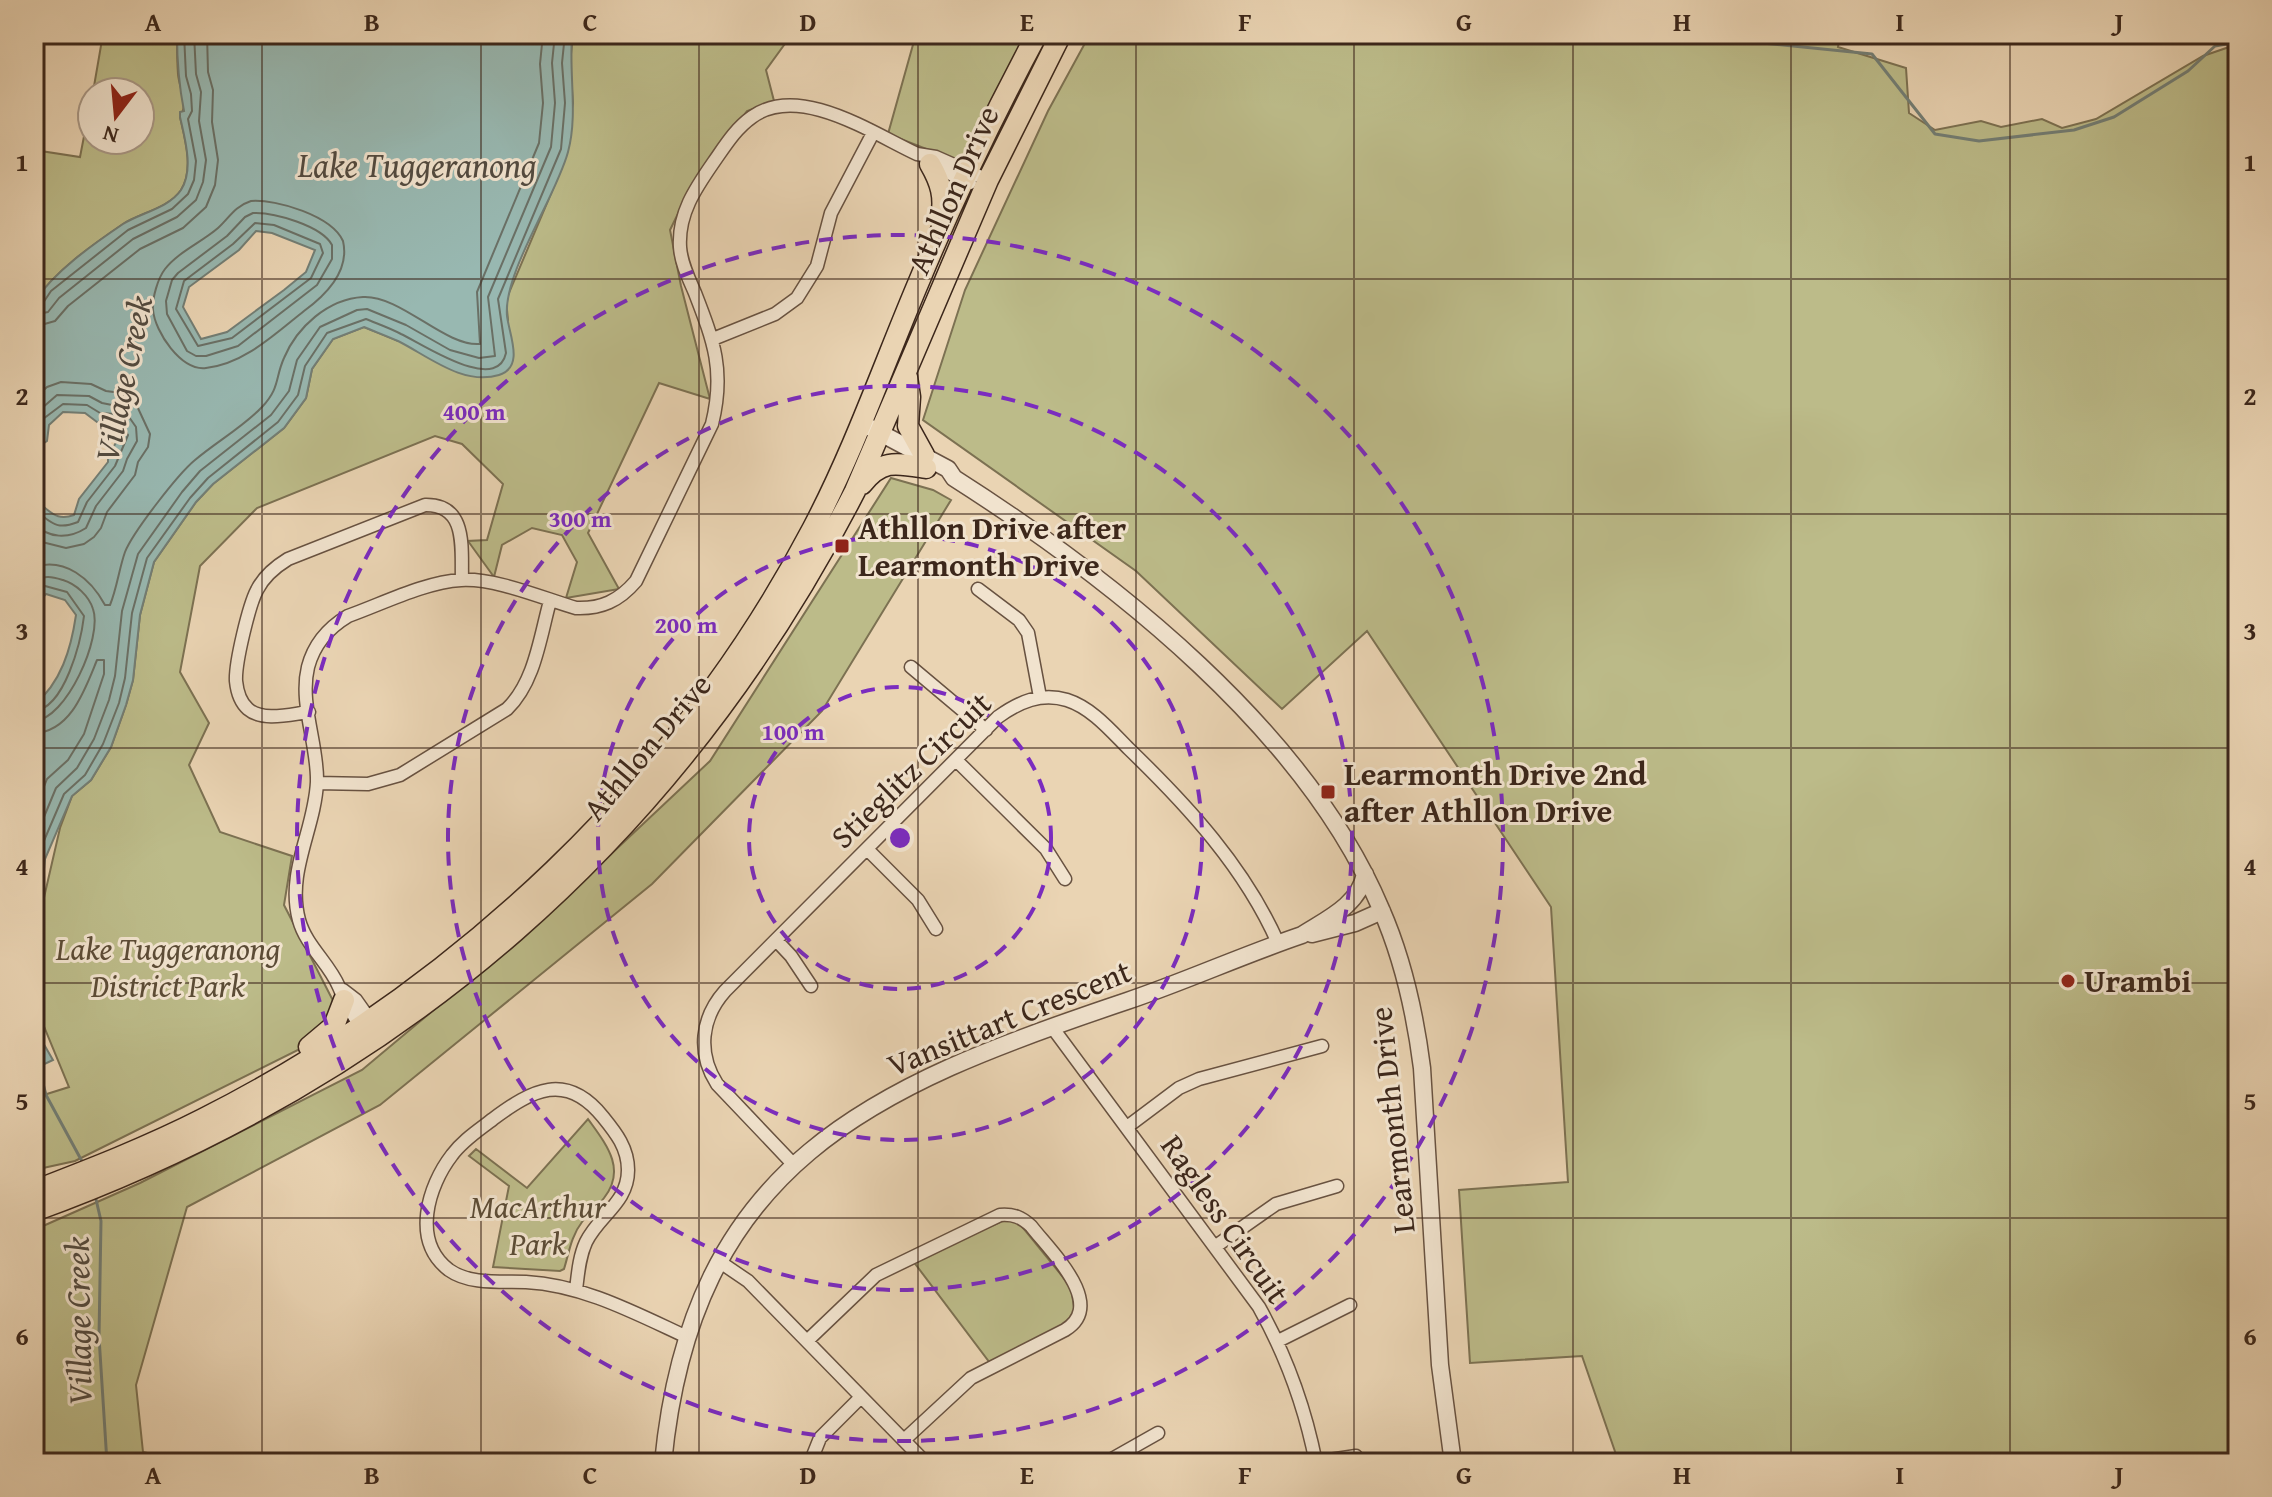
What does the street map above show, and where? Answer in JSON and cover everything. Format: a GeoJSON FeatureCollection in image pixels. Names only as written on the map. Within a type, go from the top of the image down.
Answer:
{"type":"FeatureCollection","features":[{"type":"Feature","properties":{"kind":"main road","name":"Athllon Drive"},"geometry":{"type":"LineString","coordinates":[[34,1191],[78,1184],[195,1144],[257,1112],[371,1031],[538,885],[593,830],[669,744],[742,646],[813,528],[965,175],[1037,34]]}},
{"type":"Feature","properties":{"kind":"main road","name":"Athllon Drive"},"geometry":{"type":"LineString","coordinates":[[108,1173],[278,1078],[371,1031],[464,975],[591,860],[668,776],[769,640],[831,538],[855,491],[986,185],[1061,34]]}},
{"type":"Feature","properties":{"kind":"main road"},"geometry":{"type":"LineString","coordinates":[[924,159],[941,181],[943,199],[939,234]]}},
{"type":"Feature","properties":{"kind":"main road"},"geometry":{"type":"LineString","coordinates":[[855,491],[882,466],[925,462],[908,426],[910,397],[906,373]]}},
{"type":"Feature","properties":{"kind":"main road"},"geometry":{"type":"LineString","coordinates":[[278,1078],[334,1026],[342,994]]}},
{"type":"Feature","properties":{"kind":"main road","name":"Athllon Drive"},"geometry":{"type":"LineString","coordinates":[[34,1211],[78,1184]]}},
{"type":"Feature","properties":{"kind":"street"},"geometry":{"type":"LineString","coordinates":[[371,1031],[342,994],[307,939],[295,901],[298,867],[317,783],[306,686],[307,669],[318,644],[334,624],[348,616],[420,590],[462,580],[483,581],[576,608],[597,607],[618,598],[636,581],[712,424],[717,402],[719,381],[713,339],[681,256],[680,229],[691,194],[732,136],[760,112],[777,105],[794,104],[825,111],[924,159],[936,157],[986,185]]}},
{"type":"Feature","properties":{"kind":"street"},"geometry":{"type":"LineString","coordinates":[[713,339],[775,314],[790,304],[808,283],[817,266],[831,213],[873,133]]}},
{"type":"Feature","properties":{"kind":"street","name":"Learmonth Drive"},"geometry":{"type":"LineString","coordinates":[[860,424],[925,462],[943,477],[954,478],[1073,558],[1188,655],[1293,766],[1337,826],[1365,874],[1382,911],[1412,1005],[1422,1068],[1440,1365],[1453,1463]]}},
{"type":"Feature","properties":{"kind":"street"},"geometry":{"type":"LineString","coordinates":[[309,712],[262,716],[248,709],[239,694],[236,676],[251,604],[258,588],[274,568],[288,559],[425,505],[436,505],[446,509],[457,522],[461,534],[462,580]]}},
{"type":"Feature","properties":{"kind":"street"},"geometry":{"type":"LineString","coordinates":[[978,589],[1019,620],[1028,633],[1040,697]]}},
{"type":"Feature","properties":{"kind":"street"},"geometry":{"type":"LineString","coordinates":[[317,783],[368,784],[400,775],[507,709],[517,700],[527,683],[550,601]]}},
{"type":"Feature","properties":{"kind":"street"},"geometry":{"type":"LineString","coordinates":[[911,667],[986,730]]}},
{"type":"Feature","properties":{"kind":"street","name":"Stieglitz Circuit"},"geometry":{"type":"LineString","coordinates":[[793,1164],[708,1071],[704,1055],[704,1030],[718,999],[1011,707],[1040,697],[1064,699],[1080,705],[1142,761],[1224,852],[1248,887],[1278,943]]}},
{"type":"Feature","properties":{"kind":"street"},"geometry":{"type":"LineString","coordinates":[[956,760],[1046,849],[1065,879]]}},
{"type":"Feature","properties":{"kind":"street"},"geometry":{"type":"LineString","coordinates":[[867,849],[918,900],[936,929]]}},
{"type":"Feature","properties":{"kind":"street","name":"Vansittart Crescent"},"geometry":{"type":"LineString","coordinates":[[1302,935],[1351,901],[1360,890],[1365,874]]}},
{"type":"Feature","properties":{"kind":"street","name":"Vansittart Crescent"},"geometry":{"type":"LineString","coordinates":[[663,1463],[672,1396],[700,1300],[737,1230],[763,1196],[793,1164],[837,1129],[900,1090],[943,1069],[1278,943],[1355,923],[1382,911]]}},
{"type":"Feature","properties":{"kind":"street"},"geometry":{"type":"LineString","coordinates":[[1355,923],[1377,930],[1391,939]]}},
{"type":"Feature","properties":{"kind":"street"},"geometry":{"type":"LineString","coordinates":[[776,940],[811,986]]}},
{"type":"Feature","properties":{"kind":"street","name":"Ragless Circuit"},"geometry":{"type":"LineString","coordinates":[[1052,1027],[1259,1307],[1278,1341],[1301,1399],[1316,1463],[1356,1456]]}},
{"type":"Feature","properties":{"kind":"street"},"geometry":{"type":"LineString","coordinates":[[1127,1127],[1179,1088],[1199,1079],[1322,1046]]}},
{"type":"Feature","properties":{"kind":"street"},"geometry":{"type":"LineString","coordinates":[[576,1290],[586,1241],[617,1205],[625,1189],[628,1167],[620,1140],[594,1106],[577,1094],[563,1089],[548,1089],[533,1092],[519,1100],[466,1140],[442,1169],[426,1221],[428,1240],[439,1260],[450,1271],[464,1277],[547,1284],[576,1290],[687,1337]]}},
{"type":"Feature","properties":{"kind":"street"},"geometry":{"type":"LineString","coordinates":[[1216,1246],[1276,1204],[1337,1186]]}},
{"type":"Feature","properties":{"kind":"street"},"geometry":{"type":"LineString","coordinates":[[807,1341],[862,1287],[892,1266],[1000,1215],[1012,1214],[1023,1218],[1031,1226],[1078,1289],[1082,1297],[1080,1315],[1072,1326],[971,1378],[904,1440]]}},
{"type":"Feature","properties":{"kind":"street"},"geometry":{"type":"LineString","coordinates":[[720,1262],[748,1281],[926,1463]]}},
{"type":"Feature","properties":{"kind":"street"},"geometry":{"type":"LineString","coordinates":[[1278,1341],[1350,1305]]}},
{"type":"Feature","properties":{"kind":"street"},"geometry":{"type":"LineString","coordinates":[[810,1463],[820,1438],[861,1397]]}},
{"type":"Feature","properties":{"kind":"street"},"geometry":{"type":"LineString","coordinates":[[1105,1463],[1158,1433]]}},
{"type":"Feature","properties":{"kind":"green space"},"geometry":{"type":"Polygon","coordinates":[[[103,34],[177,34],[178,74],[184,101],[180,117],[187,154],[185,182],[176,196],[162,206],[123,224],[75,259],[34,302],[34,150],[80,157],[156,156],[156,76],[96,76],[103,34]]]}},
{"type":"Feature","properties":{"kind":"green space","name":"Lake Tuggeranong District Park"},"geometry":{"type":"Polygon","coordinates":[[[792,34],[766,70],[774,101],[747,111],[691,187],[670,230],[710,399],[659,383],[588,533],[619,589],[566,598],[577,562],[562,535],[532,528],[502,545],[494,577],[468,541],[487,540],[503,484],[462,444],[435,436],[257,508],[200,566],[180,672],[209,723],[189,765],[220,832],[292,856],[284,905],[346,1026],[75,1161],[34,1170],[34,1098],[69,1087],[38,1012],[34,941],[60,828],[72,796],[91,780],[111,747],[126,705],[133,680],[140,615],[154,562],[196,502],[213,484],[284,428],[306,398],[312,369],[333,339],[364,327],[398,341],[508,320],[506,300],[561,170],[573,103],[570,63],[573,36],[792,34]]]}},
{"type":"Feature","properties":{"kind":"green space"},"geometry":{"type":"Polygon","coordinates":[[[916,34],[1028,34],[962,163],[888,134],[916,34]]]}},
{"type":"Feature","properties":{"kind":"green space"},"geometry":{"type":"Polygon","coordinates":[[[1090,34],[1840,34],[1838,47],[1906,68],[1909,113],[1935,130],[1981,121],[2001,127],[2042,119],[2062,128],[2096,119],[2203,56],[2238,44],[2238,1463],[1619,1463],[1582,1356],[1470,1363],[1459,1190],[1568,1182],[1551,907],[1367,631],[1282,709],[1136,571],[923,420],[965,290],[1048,111],[1090,34]]]}},
{"type":"Feature","properties":{"kind":"green space"},"geometry":{"type":"Polygon","coordinates":[[[891,478],[933,490],[951,500],[822,711],[652,884],[380,1105],[187,1207],[136,1385],[143,1452],[191,1463],[45,1463],[34,1460],[34,1230],[140,1183],[362,1070],[541,920],[710,761],[891,478]]]}},
{"type":"Feature","properties":{"kind":"green space","name":"MacArthur Park"},"geometry":{"type":"Polygon","coordinates":[[[588,1119],[607,1147],[614,1177],[604,1198],[578,1227],[564,1269],[493,1267],[509,1186],[469,1156],[476,1149],[527,1188],[588,1119]]]}},
{"type":"Feature","properties":{"kind":"green space"},"geometry":{"type":"Polygon","coordinates":[[[1007,1219],[1020,1224],[1071,1287],[1075,1314],[1067,1324],[990,1363],[913,1261],[1007,1219]]]}},
{"type":"Feature","properties":{"kind":"water","name":"Lake Tuggeranong"},"geometry":{"type":"Polygon","coordinates":[[[177,34],[576,34],[572,37],[571,138],[562,170],[513,279],[507,316],[514,349],[512,365],[507,371],[486,377],[459,373],[364,327],[333,339],[312,369],[306,398],[284,428],[213,484],[196,502],[154,562],[140,615],[133,680],[126,705],[111,747],[91,780],[72,796],[45,859],[42,889],[34,914],[34,705],[58,676],[76,615],[65,600],[46,594],[34,609],[34,302],[63,269],[87,250],[123,224],[162,206],[181,190],[188,164],[180,117],[180,112],[184,111],[177,34]],[[256,231],[239,250],[189,287],[183,307],[201,339],[227,332],[306,272],[315,250],[272,233],[256,231]],[[63,412],[49,425],[47,441],[37,448],[42,475],[36,502],[54,514],[68,517],[74,515],[79,499],[108,462],[108,456],[120,436],[111,421],[97,422],[85,413],[63,412]]]}},
{"type":"Feature","properties":{"kind":"water"},"geometry":{"type":"Polygon","coordinates":[[[34,1019],[38,1034],[53,1060],[34,1069],[34,1019]]]}},
{"type":"Feature","properties":{"kind":"waterway"},"geometry":{"type":"LineString","coordinates":[[1725,34],[1743,41],[1872,54],[1935,134],[1979,141],[2074,130],[2114,117],[2188,71],[2215,46],[2238,42]]}},
{"type":"Feature","properties":{"kind":"waterway","name":"Village Creek"},"geometry":{"type":"LineString","coordinates":[[38,1064],[46,1095],[84,1165]]}},
{"type":"Feature","properties":{"kind":"waterway","name":"Village Creek"},"geometry":{"type":"LineString","coordinates":[[95,1195],[101,1221],[99,1337],[107,1463]]}},
{"type":"Feature","properties":{"kind":"place","name":"Athllon Drive after Learmonth Drive"},"geometry":{"type":"Point","coordinates":[842,546]}},
{"type":"Feature","properties":{"kind":"place","name":"Learmonth Drive 2nd after Athllon Drive"},"geometry":{"type":"Point","coordinates":[1328,792]}},
{"type":"Feature","properties":{"kind":"place","name":"Urambi"},"geometry":{"type":"Point","coordinates":[2068,981]}}]}
